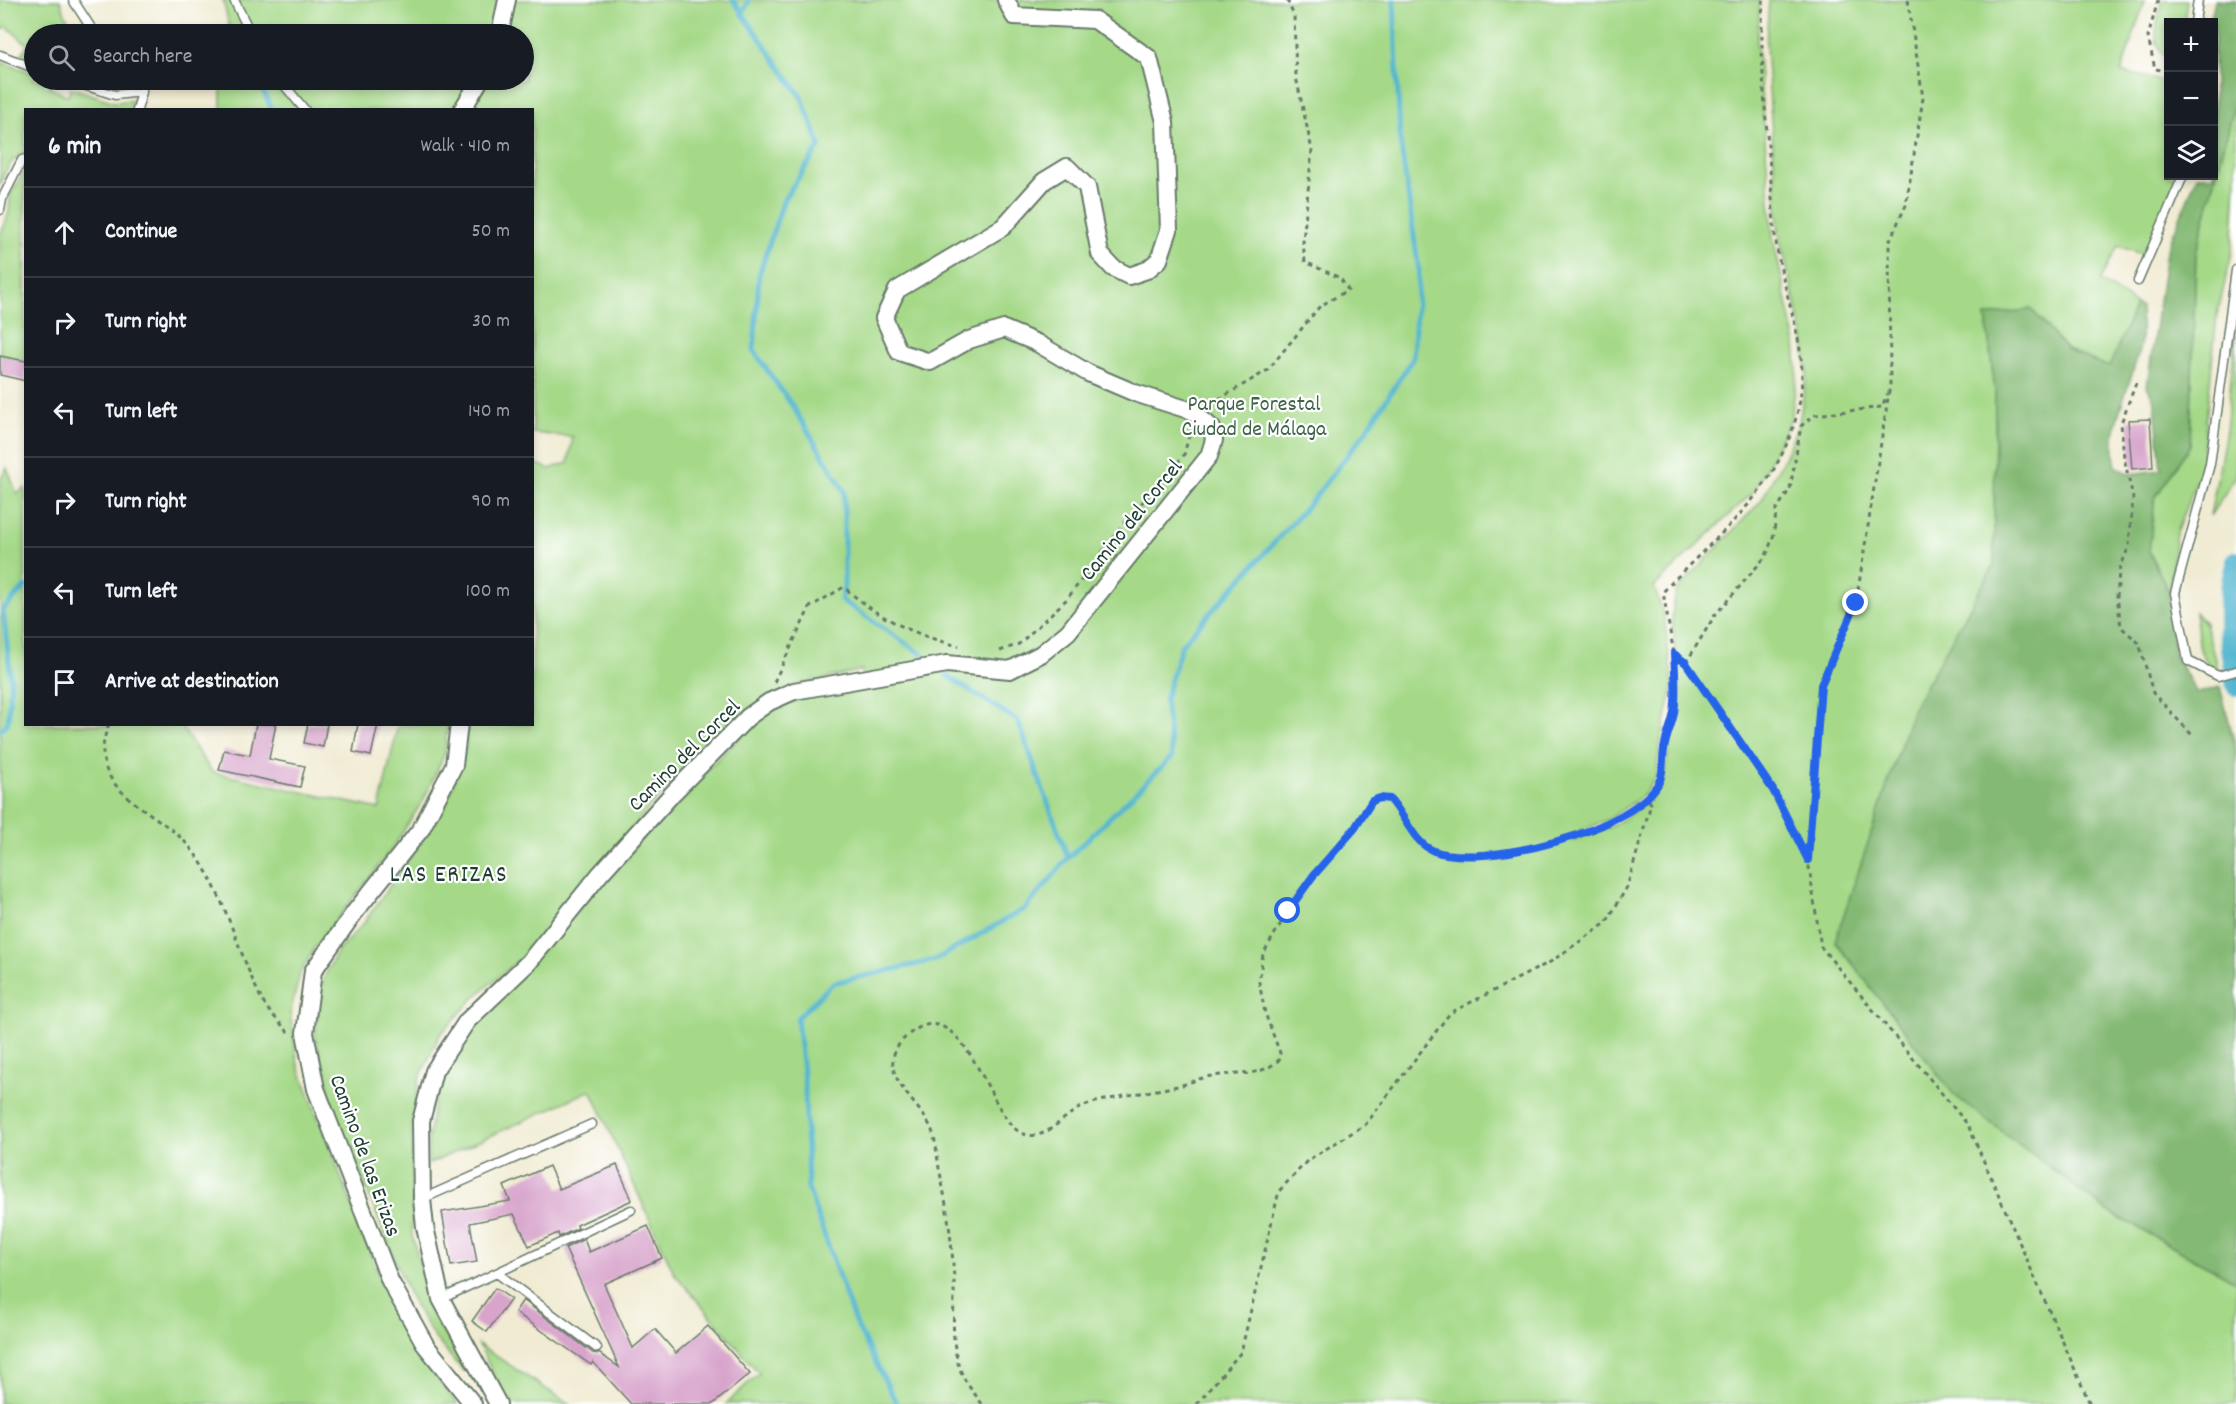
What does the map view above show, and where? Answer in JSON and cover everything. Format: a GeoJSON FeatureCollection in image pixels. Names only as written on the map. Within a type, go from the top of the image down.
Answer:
{"type":"FeatureCollection","features":[{"type":"Feature","properties":{"kind":"street"},"geometry":{"type":"LineString","coordinates":[[502,24],[507,0]]}},
{"type":"Feature","properties":{"kind":"street","name":"Camino del Corcel"},"geometry":{"type":"LineString","coordinates":[[498,1404],[441,1299],[425,1227],[422,1199],[421,1121],[434,1071],[467,1021],[529,962],[600,874],[673,793],[748,717],[769,702],[794,691],[947,664],[1010,670],[1041,654],[1068,632],[1209,456],[1214,440],[1212,428],[1195,414],[1088,373],[1037,343],[1004,328],[969,340],[930,362],[899,352],[884,318],[897,290],[1003,227],[1044,181],[1067,167],[1087,187],[1100,254],[1113,268],[1129,276],[1147,270],[1159,260],[1169,230],[1165,122],[1149,58],[1095,20],[1014,16],[1006,0]]}},
{"type":"Feature","properties":{"kind":"street"},"geometry":{"type":"LineString","coordinates":[[463,108],[474,90]]}},
{"type":"Feature","properties":{"kind":"street","name":"Camino de las Erizas"},"geometry":{"type":"LineString","coordinates":[[459,726],[454,765],[421,829],[354,913],[313,970],[305,1033],[316,1089],[390,1281],[426,1346],[472,1404]]}},
{"type":"Feature","properties":{"kind":"lane"},"geometry":{"type":"LineString","coordinates":[[73,0],[89,24]]}},
{"type":"Feature","properties":{"kind":"lane"},"geometry":{"type":"LineString","coordinates":[[234,0],[246,24]]}},
{"type":"Feature","properties":{"kind":"lane"},"geometry":{"type":"LineString","coordinates":[[2196,18],[2198,0]]}},
{"type":"Feature","properties":{"kind":"lane"},"geometry":{"type":"LineString","coordinates":[[0,55],[24,64]]}},
{"type":"Feature","properties":{"kind":"lane"},"geometry":{"type":"LineString","coordinates":[[99,90],[115,95],[142,92],[138,108]]}},
{"type":"Feature","properties":{"kind":"lane"},"geometry":{"type":"LineString","coordinates":[[288,90],[302,108]]}},
{"type":"Feature","properties":{"kind":"lane"},"geometry":{"type":"LineString","coordinates":[[0,210],[2,199],[24,160]]}},
{"type":"Feature","properties":{"kind":"lane"},"geometry":{"type":"LineString","coordinates":[[2138,281],[2181,180]]}},
{"type":"Feature","properties":{"kind":"lane"},"geometry":{"type":"LineString","coordinates":[[2236,270],[2210,464],[2175,593],[2188,661],[2218,676],[2236,671]]}},
{"type":"Feature","properties":{"kind":"lane"},"geometry":{"type":"LineString","coordinates":[[422,1199],[592,1124]]}},
{"type":"Feature","properties":{"kind":"lane"},"geometry":{"type":"LineString","coordinates":[[441,1299],[631,1210]]}},
{"type":"Feature","properties":{"kind":"lane"},"geometry":{"type":"LineString","coordinates":[[497,1273],[597,1347]]}},
{"type":"Feature","properties":{"kind":"path"},"geometry":{"type":"LineString","coordinates":[[991,654],[1018,644],[1067,599],[1125,522],[1184,455],[1195,414],[1268,370],[1320,306],[1348,290],[1340,278],[1305,262],[1303,242],[1312,150],[1296,77],[1294,16],[1287,0]]}},
{"type":"Feature","properties":{"kind":"path"},"geometry":{"type":"LineString","coordinates":[[982,1404],[962,1374],[954,1344],[950,1220],[931,1128],[897,1082],[894,1062],[897,1048],[909,1035],[925,1026],[944,1027],[959,1039],[986,1080],[1000,1110],[1017,1131],[1033,1137],[1048,1131],[1073,1112],[1090,1103],[1182,1085],[1211,1076],[1249,1075],[1270,1069],[1280,1059],[1280,1053],[1265,1013],[1258,982],[1263,954],[1294,902],[1313,876],[1355,828],[1372,801],[1380,798],[1390,799],[1424,845],[1435,851],[1462,854],[1503,852],[1574,838],[1608,825],[1648,798],[1660,779],[1664,745],[1674,715],[1676,691],[1674,654],[1663,592],[1757,495],[1781,456],[1795,421],[1803,374],[1800,340],[1776,237],[1760,43],[1763,0]]}},
{"type":"Feature","properties":{"kind":"path"},"geometry":{"type":"LineString","coordinates":[[1908,0],[1923,98],[1905,205],[1889,242],[1890,385],[1856,603],[1821,685],[1808,860],[1821,947],[1968,1125],[2090,1404]]}},
{"type":"Feature","properties":{"kind":"path"},"geometry":{"type":"LineString","coordinates":[[2158,0],[2148,37],[2155,69],[2164,70]]}},
{"type":"Feature","properties":{"kind":"path"},"geometry":{"type":"LineString","coordinates":[[2136,383],[2121,423],[2124,458],[2133,498],[2129,546],[2119,571],[2117,596],[2121,627],[2139,643],[2153,693],[2193,736]]}},
{"type":"Feature","properties":{"kind":"path"},"geometry":{"type":"LineString","coordinates":[[1686,663],[1715,615],[1766,556],[1774,534],[1776,510],[1790,489],[1801,426],[1814,415],[1882,407],[1890,385]]}},
{"type":"Feature","properties":{"kind":"path"},"geometry":{"type":"LineString","coordinates":[[1795,421],[1801,426]]}},
{"type":"Feature","properties":{"kind":"path"},"geometry":{"type":"LineString","coordinates":[[769,702],[775,678],[810,607],[844,586],[861,603],[897,625],[939,642],[960,646]]}},
{"type":"Feature","properties":{"kind":"path"},"geometry":{"type":"LineString","coordinates":[[1674,654],[1686,663],[1773,790],[1808,860]]}},
{"type":"Feature","properties":{"kind":"path"},"geometry":{"type":"LineString","coordinates":[[108,726],[104,737],[104,769],[123,794],[186,843],[211,882],[263,1002],[290,1034]]}},
{"type":"Feature","properties":{"kind":"path"},"geometry":{"type":"LineString","coordinates":[[1197,1404],[1241,1352],[1279,1191],[1308,1160],[1366,1124],[1450,1013],[1552,961],[1606,923],[1627,887],[1652,804],[1648,798]]}},
{"type":"Feature","properties":{"kind":"green space"},"geometry":{"type":"Polygon","coordinates":[[[0,0],[60,0],[71,24],[24,24],[24,42],[6,26],[0,32],[0,0]]]}},
{"type":"Feature","properties":{"kind":"green space","name":"Parque Forestal Ciudad de Málaga"},"geometry":{"type":"Polygon","coordinates":[[[223,0],[1760,0],[1757,42],[1773,238],[1795,340],[1797,373],[1791,419],[1754,491],[1654,587],[1664,615],[1673,686],[1660,745],[1656,777],[1644,795],[1607,820],[1579,831],[1573,840],[1612,826],[1649,801],[1663,781],[1679,690],[1672,615],[1676,591],[1761,501],[1784,458],[1799,423],[1807,373],[1804,339],[1779,235],[1766,45],[1769,0],[2145,0],[2121,72],[2164,81],[2164,180],[2177,180],[2144,255],[2118,246],[2100,281],[2136,304],[2109,368],[2067,350],[2031,309],[1986,317],[1995,392],[1994,565],[1913,708],[2106,1210],[2236,1282],[2236,1404],[726,1404],[759,1373],[674,1273],[591,1090],[429,1164],[428,1139],[435,1098],[454,1052],[488,1010],[678,798],[754,723],[774,708],[801,698],[863,687],[862,670],[787,688],[666,788],[522,957],[476,996],[439,1036],[419,1080],[412,1124],[412,1235],[428,1296],[442,1331],[468,1364],[463,1371],[434,1337],[410,1297],[333,1106],[315,1037],[321,984],[337,952],[364,923],[445,807],[466,749],[465,726],[534,726],[534,465],[535,463],[549,469],[568,463],[573,437],[534,433],[534,108],[221,108],[221,90],[534,90],[534,24],[229,24],[223,0]]]}},
{"type":"Feature","properties":{"kind":"green space"},"geometry":{"type":"Polygon","coordinates":[[[2163,0],[2187,0],[2185,18],[2164,18],[2164,56],[2156,39],[2163,0]]]}},
{"type":"Feature","properties":{"kind":"green space"},"geometry":{"type":"Polygon","coordinates":[[[2215,0],[2236,0],[2236,100],[2218,169],[2218,18],[2211,18],[2215,0]]]}},
{"type":"Feature","properties":{"kind":"green space"},"geometry":{"type":"Polygon","coordinates":[[[24,50],[24,60],[18,58],[24,50]]]}},
{"type":"Feature","properties":{"kind":"green space"},"geometry":{"type":"Polygon","coordinates":[[[0,62],[24,70],[24,90],[54,90],[68,96],[70,90],[77,90],[114,102],[137,100],[133,108],[24,108],[24,153],[9,166],[0,186],[0,62]]]}},
{"type":"Feature","properties":{"kind":"green space"},"geometry":{"type":"Polygon","coordinates":[[[2236,100],[2236,183],[2232,253],[2217,315],[2201,469],[2176,533],[2169,593],[2149,551],[2155,498],[2190,445],[2196,253],[2215,180],[2218,180],[2218,169],[2236,100]]]}},
{"type":"Feature","properties":{"kind":"green space"},"geometry":{"type":"Polygon","coordinates":[[[24,172],[24,361],[0,356],[0,236],[9,212],[10,196],[24,172]]]}},
{"type":"Feature","properties":{"kind":"green space"},"geometry":{"type":"Polygon","coordinates":[[[2195,180],[2215,180],[2196,253],[2190,445],[2155,498],[2149,551],[2169,593],[2175,656],[2197,693],[2220,687],[2236,748],[2236,1282],[2106,1210],[1954,1095],[1835,941],[1913,708],[1994,565],[1995,392],[1986,316],[2031,309],[2067,350],[2109,367],[2136,304],[2141,307],[2141,340],[2138,356],[2117,418],[2114,450],[2116,466],[2129,474],[2161,470],[2155,403],[2147,386],[2166,252],[2195,180]]]}},
{"type":"Feature","properties":{"kind":"green space"},"geometry":{"type":"Polygon","coordinates":[[[2236,327],[2236,476],[2210,516],[2226,431],[2236,327]]]}},
{"type":"Feature","properties":{"kind":"green space"},"geometry":{"type":"Polygon","coordinates":[[[7,468],[17,494],[24,489],[24,726],[181,726],[212,772],[379,809],[398,726],[447,726],[445,753],[424,799],[392,849],[315,947],[300,974],[290,1013],[298,1065],[383,1286],[416,1351],[457,1404],[0,1404],[0,480],[7,468]]]}},
{"type":"Feature","properties":{"kind":"green space"},"geometry":{"type":"Polygon","coordinates":[[[2195,612],[2205,623],[2217,667],[2210,667],[2200,650],[2195,612]]]}},
{"type":"Feature","properties":{"kind":"green space"},"geometry":{"type":"Polygon","coordinates":[[[479,1345],[569,1404],[508,1404],[479,1345]]]}},
{"type":"Feature","properties":{"kind":"building"},"geometry":{"type":"Polygon","coordinates":[[[0,356],[24,361],[24,381],[0,375],[0,356]]]}},
{"type":"Feature","properties":{"kind":"building"},"geometry":{"type":"Polygon","coordinates":[[[2150,419],[2153,467],[2132,469],[2128,420],[2150,419]]]}},
{"type":"Feature","properties":{"kind":"building"},"geometry":{"type":"Polygon","coordinates":[[[256,726],[276,726],[269,759],[305,766],[300,787],[219,770],[224,750],[250,755],[256,726]]]}},
{"type":"Feature","properties":{"kind":"building"},"geometry":{"type":"Polygon","coordinates":[[[308,726],[327,726],[323,747],[304,743],[308,726]]]}},
{"type":"Feature","properties":{"kind":"building"},"geometry":{"type":"Polygon","coordinates":[[[358,726],[378,726],[371,756],[353,752],[358,726]]]}},
{"type":"Feature","properties":{"kind":"building"},"geometry":{"type":"Polygon","coordinates":[[[617,1165],[632,1200],[577,1225],[578,1228],[559,1237],[558,1233],[529,1246],[514,1214],[470,1223],[477,1262],[451,1266],[442,1212],[510,1201],[504,1186],[549,1166],[559,1189],[617,1165]]]}},
{"type":"Feature","properties":{"kind":"building"},"geometry":{"type":"Polygon","coordinates":[[[648,1226],[662,1258],[604,1284],[633,1348],[655,1329],[676,1353],[708,1326],[750,1374],[713,1404],[631,1404],[593,1362],[591,1365],[515,1312],[523,1300],[593,1353],[600,1354],[619,1367],[565,1248],[584,1239],[589,1252],[648,1226]]]}},
{"type":"Feature","properties":{"kind":"building"},"geometry":{"type":"Polygon","coordinates":[[[495,1288],[511,1299],[487,1332],[472,1321],[495,1288]]]}},
{"type":"Feature","properties":{"kind":"waterway"},"geometry":{"type":"LineString","coordinates":[[733,0],[802,98],[820,146],[784,199],[759,275],[754,351],[793,407],[844,490],[844,587],[841,600],[922,654]]}},
{"type":"Feature","properties":{"kind":"waterway"},"geometry":{"type":"LineString","coordinates":[[742,15],[749,0]]}},
{"type":"Feature","properties":{"kind":"waterway"},"geometry":{"type":"LineString","coordinates":[[897,1404],[854,1320],[808,1188],[805,1091],[797,1018],[833,983],[935,960],[1026,908],[1068,858],[1172,757],[1165,699],[1182,644],[1311,502],[1366,431],[1413,358],[1419,271],[1400,140],[1394,0]]}},
{"type":"Feature","properties":{"kind":"waterway"},"geometry":{"type":"LineString","coordinates":[[263,90],[271,108]]}},
{"type":"Feature","properties":{"kind":"waterway"},"geometry":{"type":"LineString","coordinates":[[2236,561],[2228,608],[2236,686]]}},
{"type":"Feature","properties":{"kind":"waterway"},"geometry":{"type":"LineString","coordinates":[[0,730],[8,722],[11,680],[3,610],[24,588]]}},
{"type":"Feature","properties":{"kind":"waterway"},"geometry":{"type":"LineString","coordinates":[[947,676],[1018,721],[1068,858]]}},
{"type":"Feature","properties":{"kind":"district","name":"LAS ERIZAS"},"geometry":{"type":"Point","coordinates":[449,873]}},
{"type":"Feature","properties":{"kind":"route"},"geometry":{"type":"LineString","coordinates":[[1288,911],[1313,876],[1355,828],[1372,801],[1380,798],[1390,799],[1424,845],[1435,851],[1462,854],[1503,852],[1574,838],[1608,825],[1648,798],[1660,779],[1664,745],[1674,715],[1676,691],[1674,654],[1686,663],[1773,790],[1808,860],[1821,685],[1856,603]]}}]}
